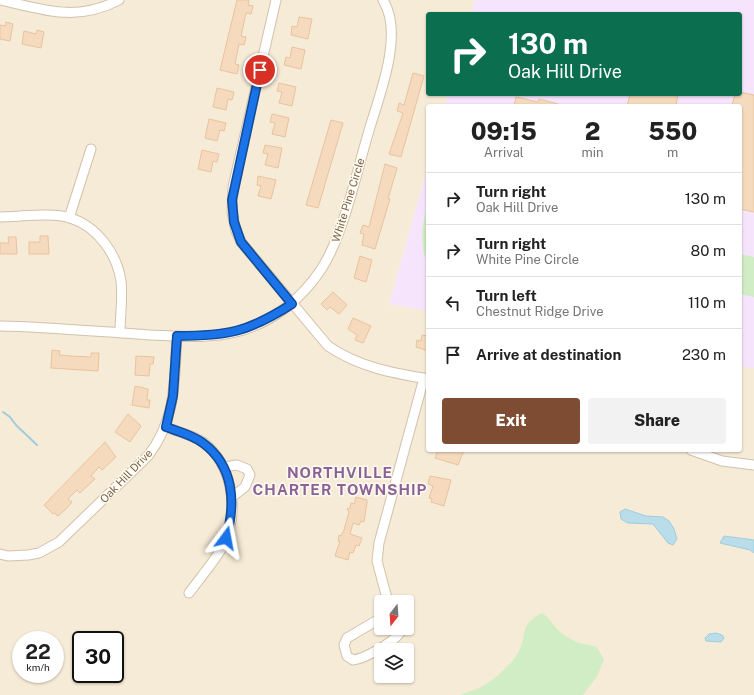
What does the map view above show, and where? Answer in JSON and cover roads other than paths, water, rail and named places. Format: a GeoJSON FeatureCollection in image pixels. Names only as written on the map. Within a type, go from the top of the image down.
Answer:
{"type":"FeatureCollection","features":[{"type":"Feature","properties":{"kind":"street"},"geometry":{"type":"LineString","coordinates":[[1,0],[58,12],[75,13],[100,9],[119,0]]}},
{"type":"Feature","properties":{"kind":"street"},"geometry":{"type":"LineString","coordinates":[[276,0],[233,186],[232,212],[236,231],[241,242],[322,340],[344,357],[361,365],[426,379],[379,543],[377,561],[386,595]]}},
{"type":"Feature","properties":{"kind":"street","name":"White Pine Circle"},"geometry":{"type":"LineString","coordinates":[[0,326],[177,336],[223,335],[236,332],[269,319],[292,304],[311,283],[322,267],[339,233],[390,57],[390,27],[386,1]]}},
{"type":"Feature","properties":{"kind":"street"},"geometry":{"type":"LineString","coordinates":[[70,218],[91,149]]}},
{"type":"Feature","properties":{"kind":"street"},"geometry":{"type":"LineString","coordinates":[[0,217],[49,216],[70,218],[88,227],[98,236],[112,254],[118,267],[121,292],[120,333]]}},
{"type":"Feature","properties":{"kind":"street","name":"Oak Hill Drive"},"geometry":{"type":"LineString","coordinates":[[0,554],[8,556],[39,553],[59,542],[148,456],[166,427],[173,396],[177,336]]}},
{"type":"Feature","properties":{"kind":"street"},"geometry":{"type":"LineString","coordinates":[[166,427],[202,442],[216,456],[227,472],[232,497],[231,516],[226,538],[222,547],[189,593]]}},
{"type":"Feature","properties":{"kind":"street"},"geometry":{"type":"LineString","coordinates":[[697,452],[722,461],[754,465]]}},
{"type":"Feature","properties":{"kind":"street"},"geometry":{"type":"LineString","coordinates":[[223,467],[237,465],[247,469],[250,475],[245,487],[232,497]]}},
{"type":"Feature","properties":{"kind":"street"},"geometry":{"type":"LineString","coordinates":[[374,622],[347,638],[344,646],[347,656],[353,660],[361,659],[399,635]]}},
{"type":"Feature","properties":{"kind":"water"},"geometry":{"type":"Polygon","coordinates":[[[625,509],[646,516],[663,517],[669,521],[674,529],[677,539],[673,545],[668,543],[653,524],[628,523],[621,519],[620,512],[625,509]]]}},
{"type":"Feature","properties":{"kind":"water"},"geometry":{"type":"Polygon","coordinates":[[[724,536],[754,540],[754,553],[750,550],[720,543],[724,536]]]}},
{"type":"Feature","properties":{"kind":"water"},"geometry":{"type":"Polygon","coordinates":[[[716,633],[722,635],[724,638],[721,642],[706,641],[705,638],[709,634],[716,633]]]}},
{"type":"Feature","properties":{"kind":"waterway"},"geometry":{"type":"LineString","coordinates":[[3,412],[10,417],[16,425],[37,445]]}},
{"type":"Feature","properties":{"kind":"district","name":"NORTHVILLE CHARTER TOWNSHIP"},"geometry":{"type":"Point","coordinates":[340,480]}}]}
